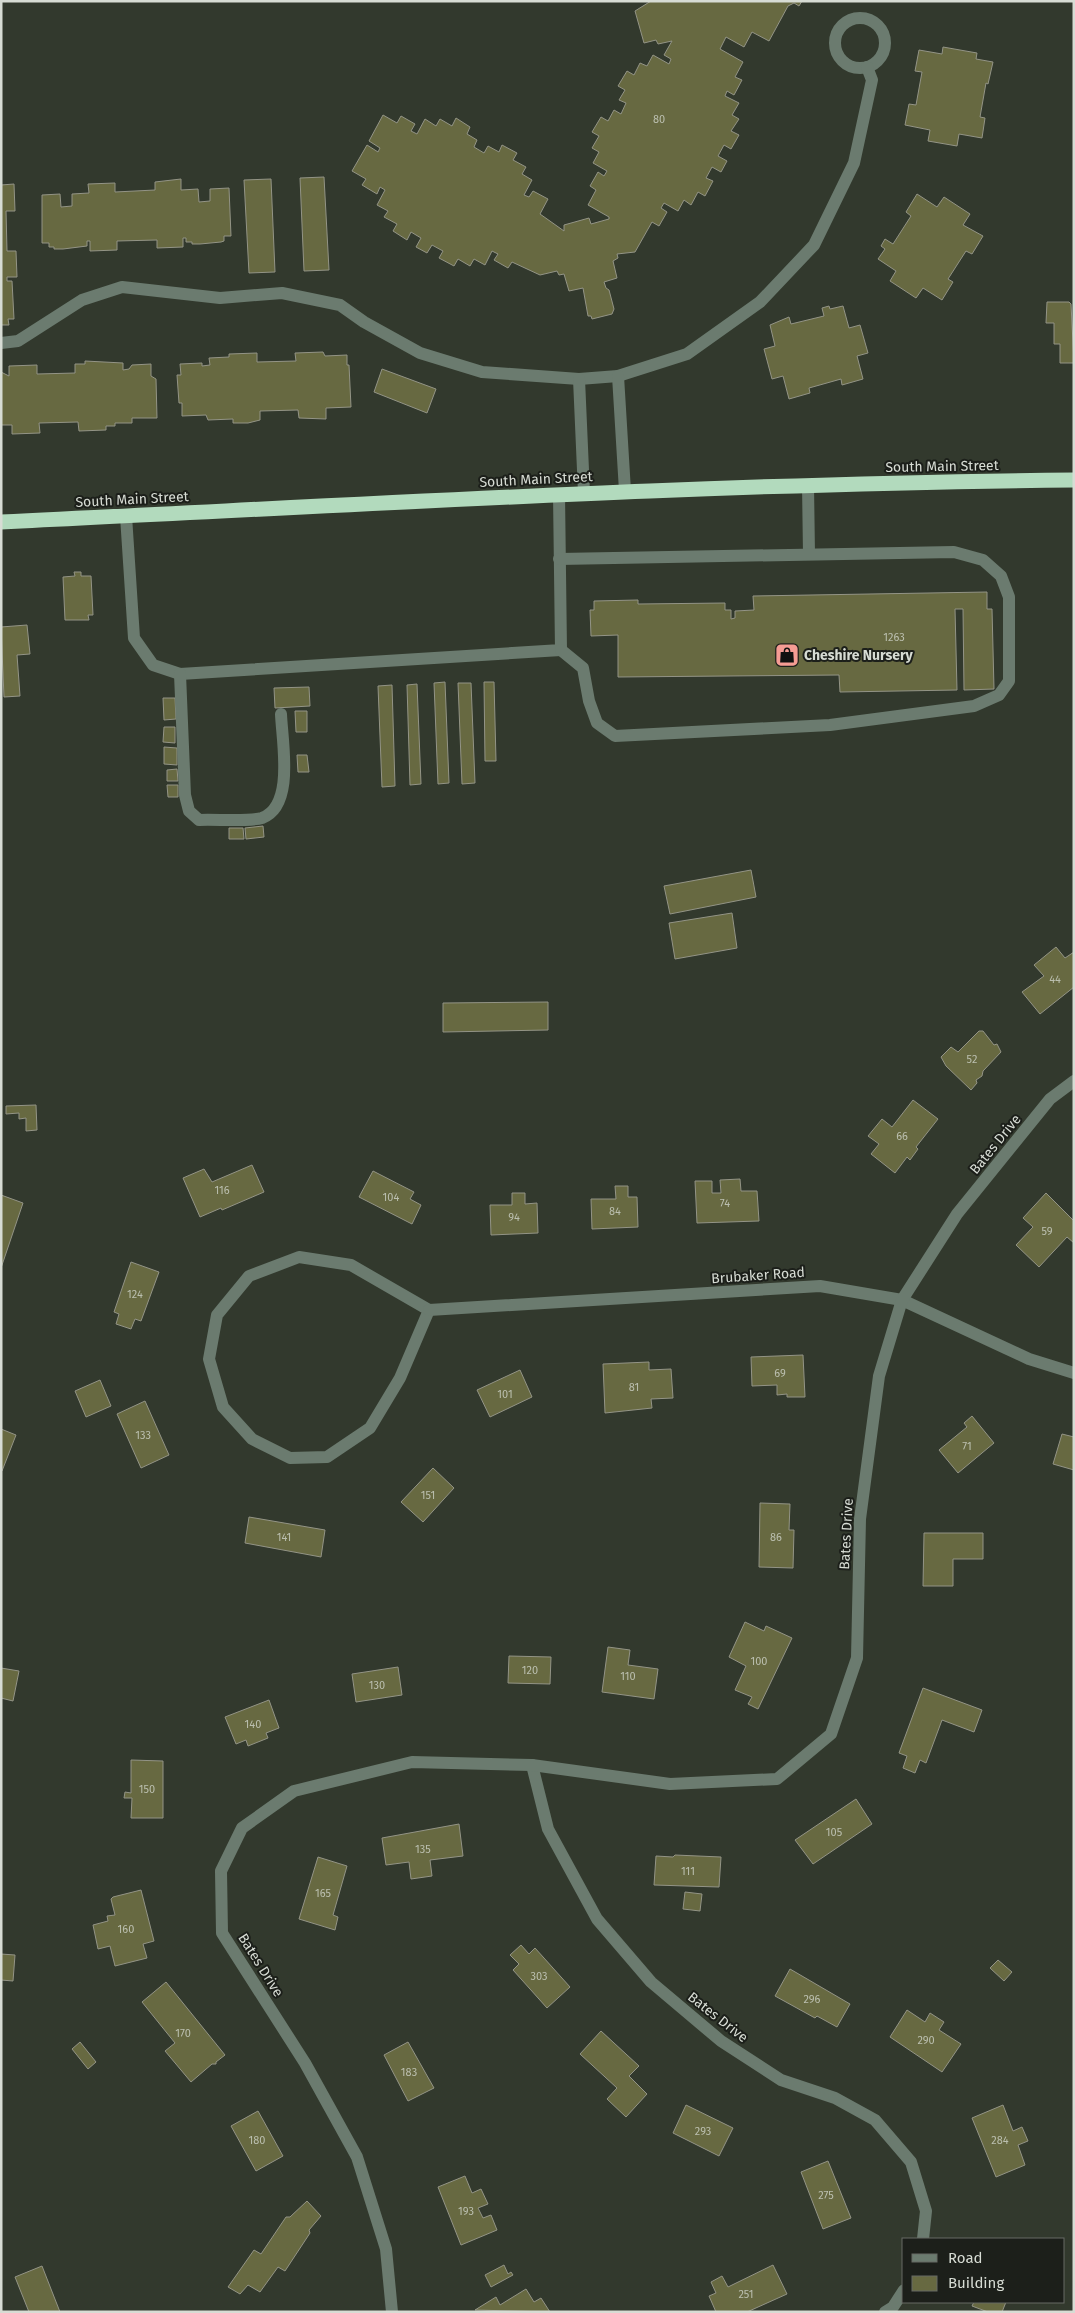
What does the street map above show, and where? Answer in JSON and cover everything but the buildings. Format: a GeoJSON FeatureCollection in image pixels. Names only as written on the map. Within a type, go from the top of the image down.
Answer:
{"type":"FeatureCollection","features":[{"type":"Feature","properties":{"kind":"highway","name":"South Main Street"},"geometry":{"type":"LineString","coordinates":[[1,522],[625,491],[808,485],[1074,480]]}},
{"type":"Feature","properties":{"kind":"street"},"geometry":{"type":"LineString","coordinates":[[850,20],[867,20],[878,27],[883,34],[885,43],[882,55],[876,62],[867,67],[851,67],[841,60],[836,53],[836,35],[840,28],[850,20]]}},
{"type":"Feature","properties":{"kind":"street"},"geometry":{"type":"LineString","coordinates":[[1,343],[18,341],[82,300],[122,287],[220,298],[282,293],[340,305],[364,322],[420,352],[482,372],[579,379],[618,376],[687,354],[760,302],[814,245],[854,163],[872,80],[867,67]]}},
{"type":"Feature","properties":{"kind":"street"},"geometry":{"type":"LineString","coordinates":[[618,376],[625,491]]}},
{"type":"Feature","properties":{"kind":"street"},"geometry":{"type":"LineString","coordinates":[[579,379],[584,493]]}},
{"type":"Feature","properties":{"kind":"street"},"geometry":{"type":"LineString","coordinates":[[808,485],[809,554]]}},
{"type":"Feature","properties":{"kind":"street"},"geometry":{"type":"LineString","coordinates":[[559,494],[561,650]]}},
{"type":"Feature","properties":{"kind":"street"},"geometry":{"type":"LineString","coordinates":[[126,516],[134,638],[154,665],[180,674],[561,650],[583,668],[589,701],[597,723],[616,736],[830,724],[974,706],[999,695],[1009,680],[1009,597],[1001,576],[984,560],[954,552],[560,558]]}},
{"type":"Feature","properties":{"kind":"street"},"geometry":{"type":"LineString","coordinates":[[180,674],[185,794],[189,811],[200,820],[261,818],[277,808],[284,789],[281,714]]}},
{"type":"Feature","properties":{"kind":"street","name":"Bates Drive"},"geometry":{"type":"LineString","coordinates":[[392,2312],[386,2249],[357,2157],[305,2063],[222,1933],[221,1872],[242,1828],[294,1790],[412,1762],[532,1765],[670,1784],[777,1779],[831,1734],[857,1658],[860,1519],[879,1376],[902,1300],[957,1214],[1050,1099],[1074,1081]]}},
{"type":"Feature","properties":{"kind":"street"},"geometry":{"type":"LineString","coordinates":[[299,1257],[350,1265],[429,1310],[400,1378],[370,1428],[327,1457],[290,1458],[252,1439],[223,1407],[209,1359],[217,1315],[249,1276],[299,1257]]}},
{"type":"Feature","properties":{"kind":"street","name":"Brubaker Road"},"geometry":{"type":"LineString","coordinates":[[429,1310],[820,1286],[902,1300],[1029,1359],[1074,1373]]}},
{"type":"Feature","properties":{"kind":"street","name":"Bates Drive"},"geometry":{"type":"LineString","coordinates":[[532,1765],[548,1829],[597,1918],[651,1982],[721,2041],[781,2080],[835,2098],[875,2120],[911,2162],[926,2211],[923,2238]]}},
{"type":"Feature","properties":{"kind":"street"},"geometry":{"type":"LineString","coordinates":[[885,2312],[893,2306],[902,2293]]}},
{"type":"Feature","properties":{"kind":"place","name":"Cheshire Nursery"},"geometry":{"type":"Point","coordinates":[787,655]}}]}
